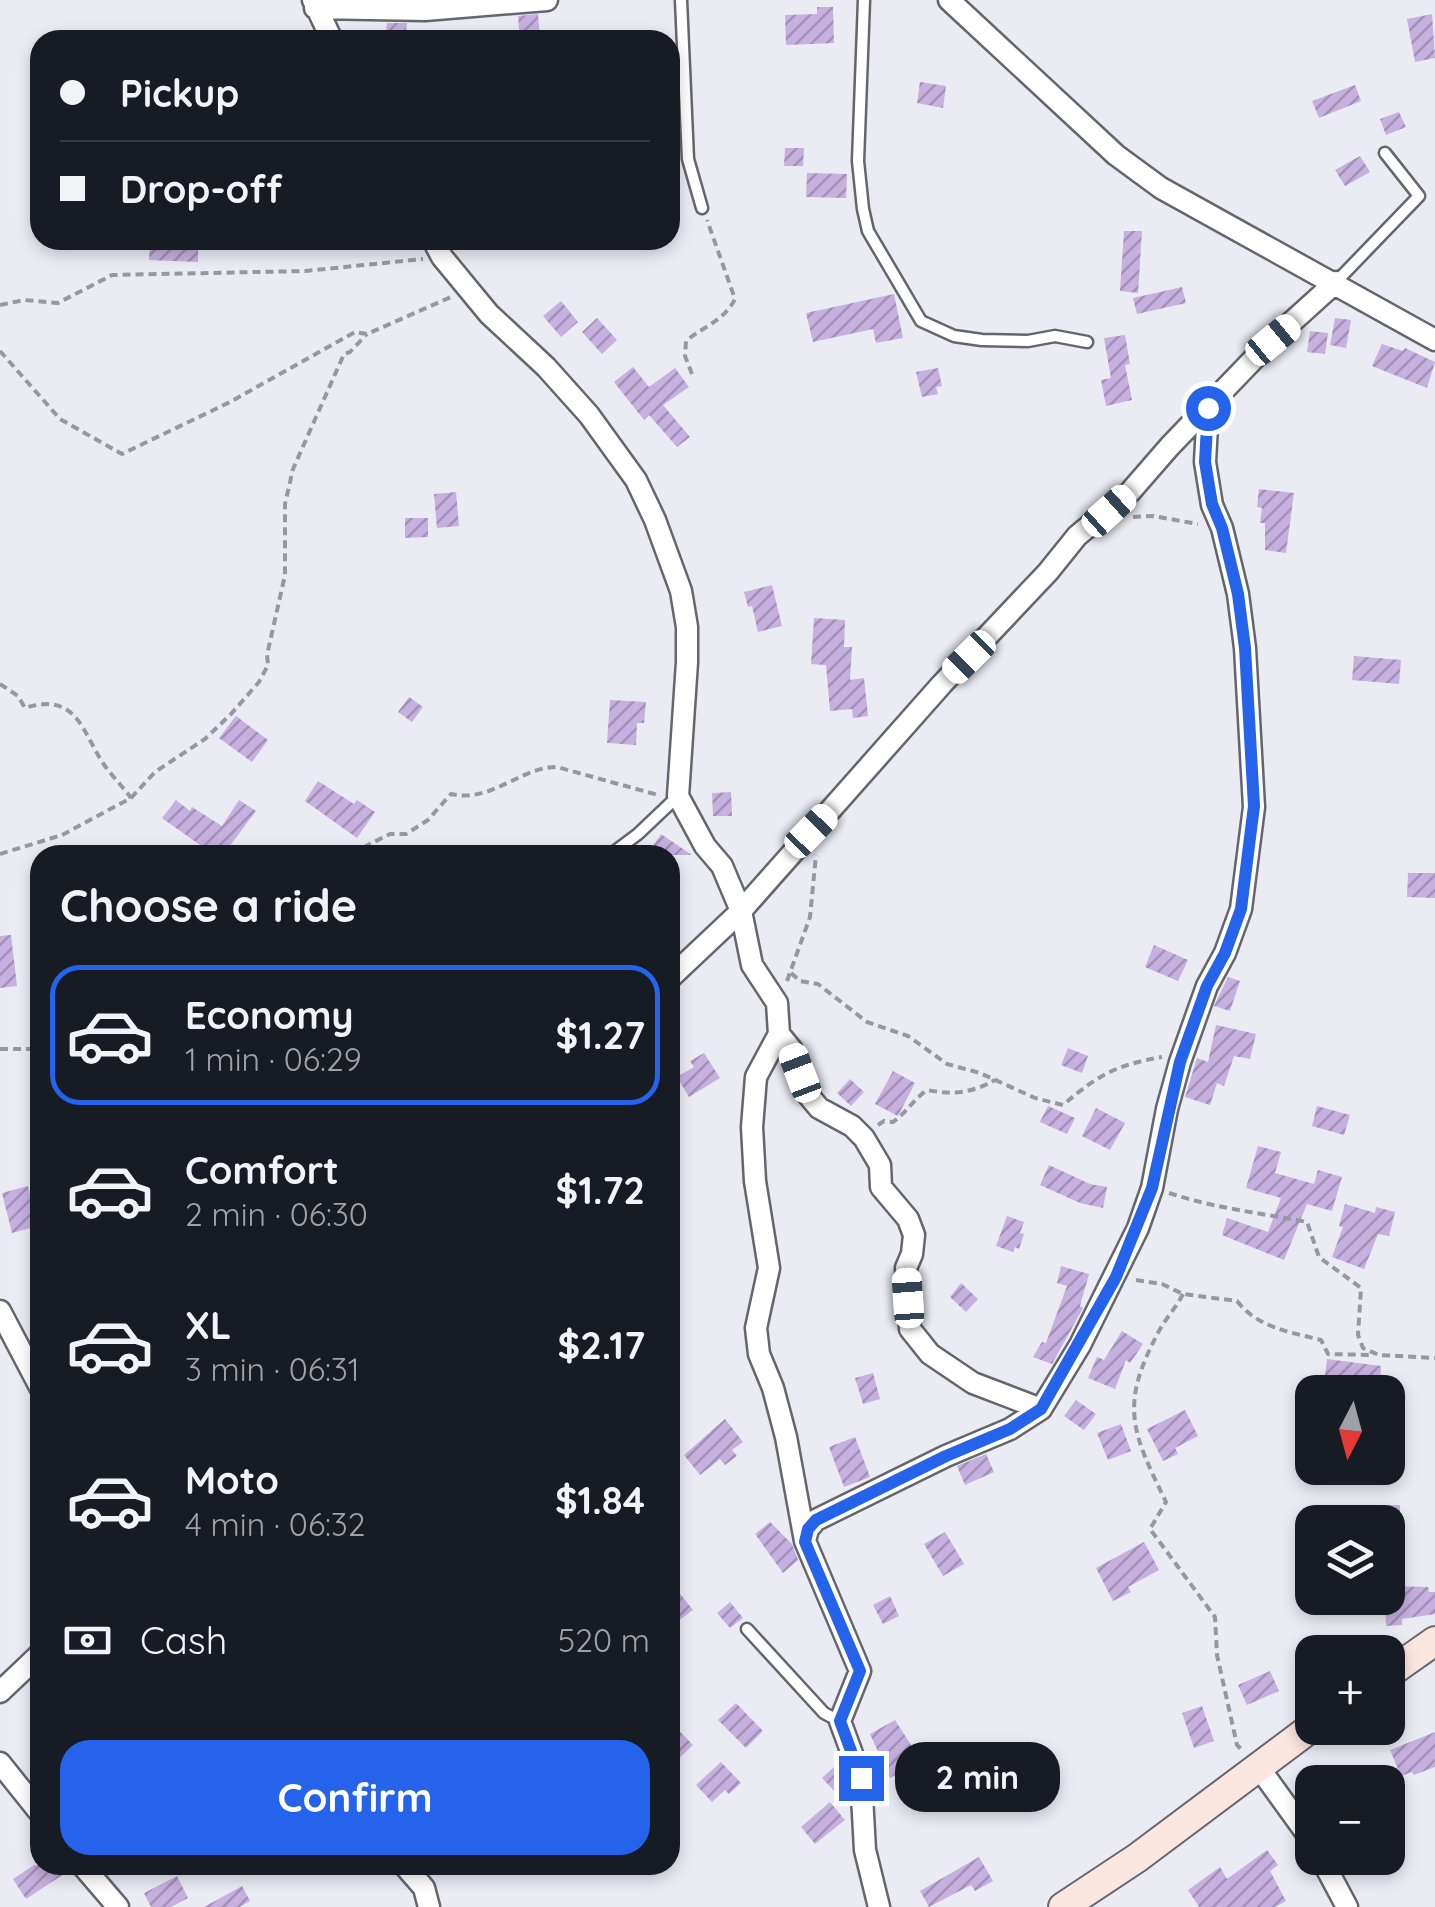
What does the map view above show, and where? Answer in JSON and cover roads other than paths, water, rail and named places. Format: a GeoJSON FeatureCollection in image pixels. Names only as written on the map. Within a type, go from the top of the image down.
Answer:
{"type":"FeatureCollection","features":[{"type":"Feature","properties":{"kind":"street"},"geometry":{"type":"LineString","coordinates":[[327,30],[314,4],[425,10],[546,0]]}},
{"type":"Feature","properties":{"kind":"street"},"geometry":{"type":"LineString","coordinates":[[949,0],[1116,155],[1176,196],[1435,340]]}},
{"type":"Feature","properties":{"kind":"street"},"geometry":{"type":"LineString","coordinates":[[439,250],[488,314],[546,367],[589,416],[636,480],[656,520],[681,591],[687,627],[675,798],[722,866],[741,911],[752,964],[777,1004],[780,1034],[792,1050],[809,1096],[819,1108],[852,1126],[864,1138],[880,1165],[881,1186],[908,1219],[914,1235],[906,1268],[910,1329],[930,1354],[973,1383],[1041,1409]]}},
{"type":"Feature","properties":{"kind":"street"},"geometry":{"type":"LineString","coordinates":[[680,969],[741,911],[1077,536],[1109,511],[1273,340],[1336,282]]}},
{"type":"Feature","properties":{"kind":"street"},"geometry":{"type":"LineString","coordinates":[[805,1542],[808,1529],[816,1520],[1010,1429],[1041,1409],[1116,1277],[1152,1188],[1180,1062],[1207,986],[1225,953],[1241,909],[1254,806],[1245,648],[1238,594],[1212,504],[1205,462],[1208,408]]}},
{"type":"Feature","properties":{"kind":"street"},"geometry":{"type":"LineString","coordinates":[[780,1034],[756,1077],[754,1097],[755,1181],[769,1268],[756,1328],[758,1354],[773,1388],[786,1437],[805,1542],[860,1671],[840,1721],[861,1778],[865,1850],[880,1907]]}},
{"type":"Feature","properties":{"kind":"street"},"geometry":{"type":"LineString","coordinates":[[0,1310],[30,1368]]}},
{"type":"Feature","properties":{"kind":"street"},"geometry":{"type":"LineString","coordinates":[[1405,1665],[1431,1652]]}},
{"type":"Feature","properties":{"kind":"street"},"geometry":{"type":"LineString","coordinates":[[0,1692],[30,1664]]}},
{"type":"Feature","properties":{"kind":"street"},"geometry":{"type":"LineString","coordinates":[[1064,1907],[1295,1741]]}},
{"type":"Feature","properties":{"kind":"street"},"geometry":{"type":"LineString","coordinates":[[0,1763],[30,1800]]}},
{"type":"Feature","properties":{"kind":"street"},"geometry":{"type":"LineString","coordinates":[[1260,1769],[1295,1817]]}},
{"type":"Feature","properties":{"kind":"street"},"geometry":{"type":"LineString","coordinates":[[91,1875],[118,1907]]}},
{"type":"Feature","properties":{"kind":"street"},"geometry":{"type":"LineString","coordinates":[[413,1875],[424,1888],[429,1907]]}},
{"type":"Feature","properties":{"kind":"street"},"geometry":{"type":"LineString","coordinates":[[1330,1875],[1347,1907]]}},
{"type":"Feature","properties":{"kind":"lane"},"geometry":{"type":"LineString","coordinates":[[681,0],[688,159],[702,208]]}},
{"type":"Feature","properties":{"kind":"lane"},"geometry":{"type":"LineString","coordinates":[[864,0],[858,160],[863,209],[868,231],[921,320],[954,336],[982,340],[1028,341],[1055,336],[1087,342]]}},
{"type":"Feature","properties":{"kind":"lane"},"geometry":{"type":"LineString","coordinates":[[1336,282],[1419,196],[1385,153]]}},
{"type":"Feature","properties":{"kind":"lane"},"geometry":{"type":"LineString","coordinates":[[623,845],[675,798]]}},
{"type":"Feature","properties":{"kind":"lane"},"geometry":{"type":"LineString","coordinates":[[747,1628],[824,1713],[840,1721]]}}]}
